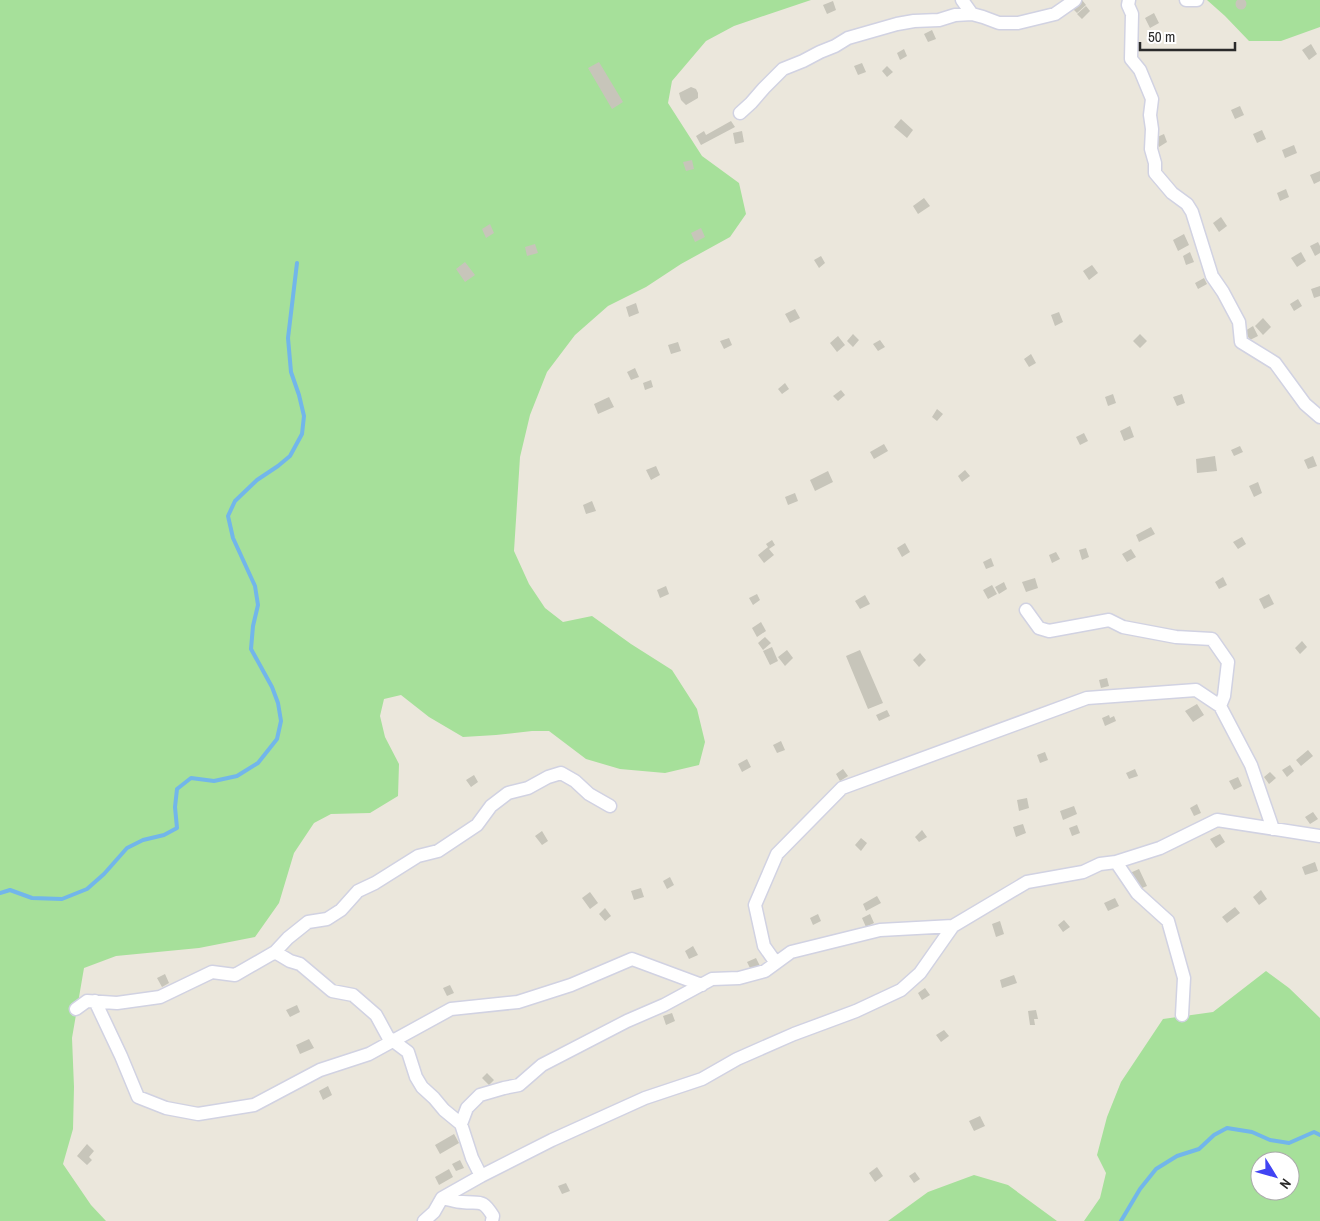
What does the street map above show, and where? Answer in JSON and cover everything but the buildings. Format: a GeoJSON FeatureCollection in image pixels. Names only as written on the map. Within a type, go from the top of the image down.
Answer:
{"type":"FeatureCollection","features":[{"type":"Feature","properties":{"kind":"street"},"geometry":{"type":"LineString","coordinates":[[962,0],[972,14]]}},
{"type":"Feature","properties":{"kind":"street"},"geometry":{"type":"LineString","coordinates":[[740,113],[783,69],[835,46],[848,38],[897,24],[938,20],[955,15],[972,14],[999,22],[1018,23],[1056,14],[1075,0]]}},
{"type":"Feature","properties":{"kind":"street"},"geometry":{"type":"LineString","coordinates":[[1128,0],[1132,14],[1131,58],[1140,70],[1152,99],[1150,115],[1152,129],[1151,149],[1156,163],[1155,173],[1172,193],[1187,204],[1192,212],[1212,276],[1239,322],[1241,342],[1275,363],[1305,404],[1320,417]]}},
{"type":"Feature","properties":{"kind":"street"},"geometry":{"type":"LineString","coordinates":[[1186,0],[1197,0]]}},
{"type":"Feature","properties":{"kind":"street"},"geometry":{"type":"LineString","coordinates":[[1026,610],[1039,628],[1049,631],[1109,620],[1123,627],[1176,636],[1212,639],[1228,662],[1224,696],[1220,706]]}},
{"type":"Feature","properties":{"kind":"street"},"geometry":{"type":"LineString","coordinates":[[776,963],[764,946],[755,905],[777,854],[842,788],[1087,698],[1196,690],[1220,706],[1251,765],[1273,830]]}},
{"type":"Feature","properties":{"kind":"street"},"geometry":{"type":"LineString","coordinates":[[76,1009],[87,1001],[117,1003],[160,998],[212,972],[234,975],[275,952],[288,938],[308,922],[327,919],[341,910],[358,891],[375,883],[418,856],[438,851],[477,825],[490,806],[508,793],[528,788],[548,777],[561,773],[575,781],[589,794],[610,806]]}},
{"type":"Feature","properties":{"kind":"street"},"geometry":{"type":"LineString","coordinates":[[424,1221],[434,1212],[442,1198],[552,1140],[645,1098],[702,1079],[745,1056],[794,1034],[856,1011],[901,990],[920,973],[954,926],[1027,882],[1083,872],[1100,864],[1116,862],[1160,848],[1217,820],[1320,836]]}},
{"type":"Feature","properties":{"kind":"street"},"geometry":{"type":"LineString","coordinates":[[1116,862],[1137,893],[1168,921],[1184,978],[1182,1015]]}},
{"type":"Feature","properties":{"kind":"street"},"geometry":{"type":"LineString","coordinates":[[461,1124],[467,1108],[480,1095],[519,1085],[542,1065],[627,1020],[664,1005],[702,984],[712,980],[739,978],[765,971],[791,952],[880,930],[954,926]]}},
{"type":"Feature","properties":{"kind":"street"},"geometry":{"type":"LineString","coordinates":[[275,952],[290,961],[300,964],[332,991],[352,995],[376,1015],[388,1038],[408,1052],[416,1077],[422,1087],[444,1110],[461,1124],[472,1158],[481,1176]]}},
{"type":"Feature","properties":{"kind":"street"},"geometry":{"type":"LineString","coordinates":[[95,1001],[138,1097],[166,1108],[198,1114],[254,1105],[320,1070],[369,1054],[451,1009],[518,1002],[571,985],[632,959],[702,984]]}},
{"type":"Feature","properties":{"kind":"street"},"geometry":{"type":"LineString","coordinates":[[442,1198],[463,1202],[478,1201],[488,1208],[493,1216],[492,1221]]}},
{"type":"Feature","properties":{"kind":"green space"},"geometry":{"type":"Polygon","coordinates":[[[0,0],[811,0],[734,26],[706,41],[672,81],[668,103],[702,156],[739,183],[746,214],[730,237],[681,264],[646,287],[608,306],[575,335],[547,372],[530,415],[520,457],[514,551],[529,584],[545,608],[563,622],[592,616],[672,670],[697,709],[705,742],[699,765],[665,773],[620,769],[586,759],[549,731],[463,737],[429,717],[401,695],[384,699],[380,716],[385,737],[399,764],[398,796],[370,813],[331,814],[314,823],[294,853],[279,903],[255,937],[199,948],[116,956],[84,968],[72,1038],[73,1129],[63,1164],[91,1205],[106,1221],[0,1221],[0,0]]]}},
{"type":"Feature","properties":{"kind":"green space"},"geometry":{"type":"Polygon","coordinates":[[[1207,0],[1320,0],[1320,27],[1281,41],[1249,41],[1207,0]]]}},
{"type":"Feature","properties":{"kind":"green space"},"geometry":{"type":"Polygon","coordinates":[[[1266,971],[1289,988],[1320,1018],[1320,1221],[1084,1221],[1100,1198],[1106,1173],[1097,1155],[1107,1117],[1121,1082],[1163,1019],[1213,1012],[1266,971]]]}},
{"type":"Feature","properties":{"kind":"green space"},"geometry":{"type":"Polygon","coordinates":[[[974,1175],[1008,1185],[1057,1221],[888,1221],[928,1192],[974,1175]]]}},
{"type":"Feature","properties":{"kind":"waterway"},"geometry":{"type":"LineString","coordinates":[[0,893],[10,890],[32,898],[62,899],[87,889],[104,874],[127,848],[143,840],[164,835],[177,828],[175,807],[177,789],[191,778],[214,781],[237,776],[258,763],[277,739],[281,721],[278,703],[272,687],[251,649],[253,626],[258,605],[255,586],[233,538],[228,516],[235,501],[257,480],[290,456],[302,434],[304,416],[291,372],[288,338],[297,263]]}},
{"type":"Feature","properties":{"kind":"waterway"},"geometry":{"type":"LineString","coordinates":[[1121,1221],[1140,1189],[1156,1169],[1177,1156],[1199,1149],[1214,1135],[1227,1128],[1252,1132],[1270,1140],[1289,1143],[1314,1132],[1320,1135]]}}]}
